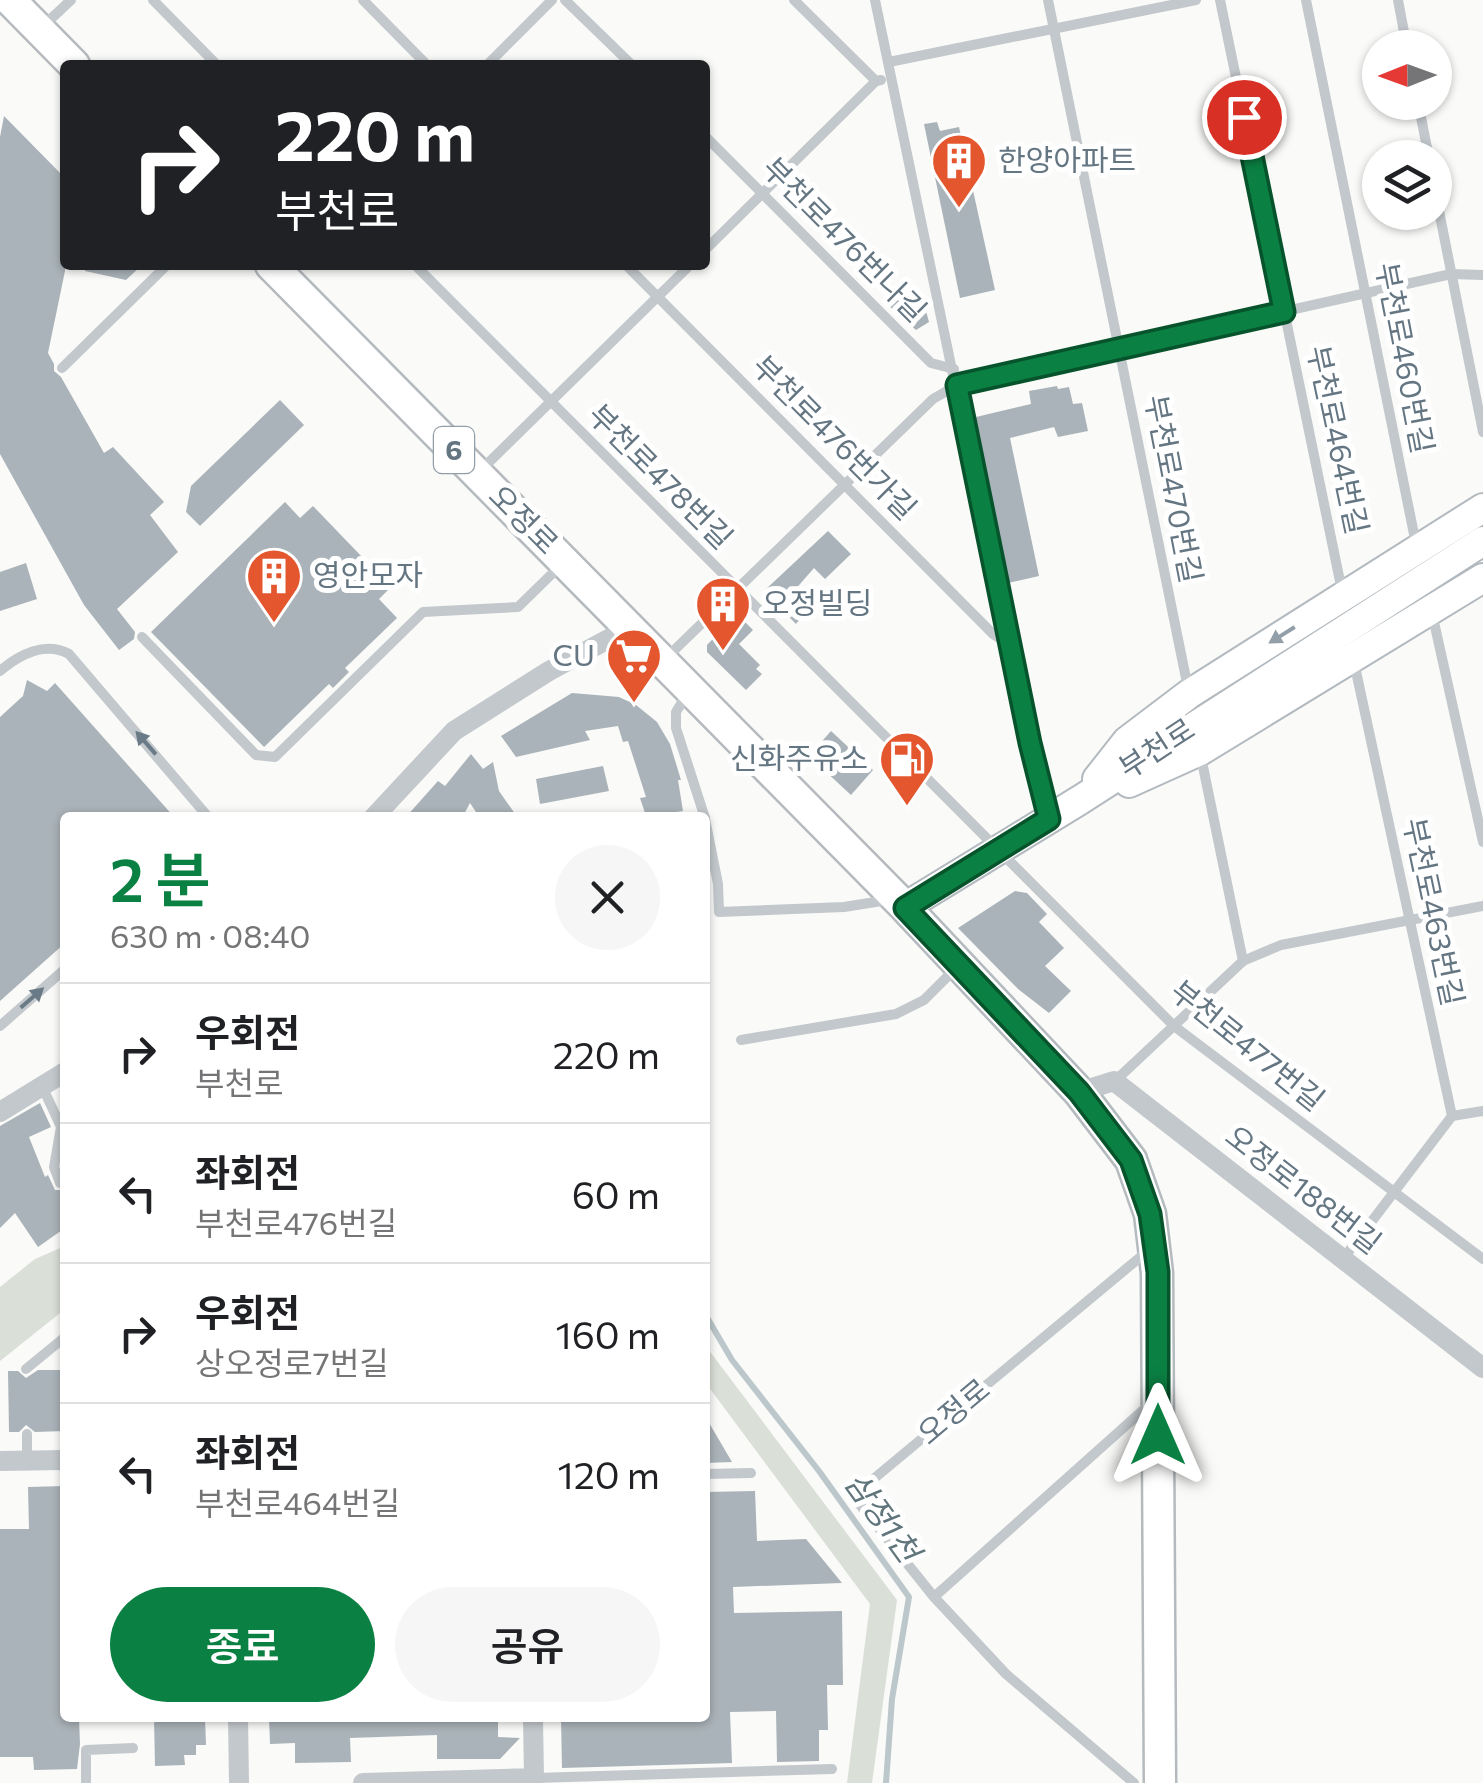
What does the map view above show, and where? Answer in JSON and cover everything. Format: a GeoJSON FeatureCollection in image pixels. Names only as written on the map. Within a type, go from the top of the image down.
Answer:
{"type":"FeatureCollection","features":[{"type":"Feature","properties":{"kind":"main road"},"geometry":{"type":"LineString","coordinates":[[10,0],[69,60]]}},
{"type":"Feature","properties":{"kind":"main road","name":"오정로"},"geometry":{"type":"LineString","coordinates":[[281,270],[901,903],[1079,1092],[1131,1160],[1150,1214],[1158,1272],[1160,1783]]}},
{"type":"Feature","properties":{"kind":"street"},"geometry":{"type":"LineString","coordinates":[[1080,800],[1127,741],[1189,694],[1483,508]]}},
{"type":"Feature","properties":{"kind":"street","name":"부천로"},"geometry":{"type":"LineString","coordinates":[[901,903],[1080,800],[1483,541]]}},
{"type":"Feature","properties":{"kind":"street"},"geometry":{"type":"LineString","coordinates":[[1080,800],[1136,781],[1200,751],[1483,578]]}},
{"type":"Feature","properties":{"kind":"street"},"geometry":{"type":"LineString","coordinates":[[386,812],[454,731],[549,671],[630,628]]}},
{"type":"Feature","properties":{"kind":"street"},"geometry":{"type":"LineString","coordinates":[[0,1112],[60,1075]]}},
{"type":"Feature","properties":{"kind":"street"},"geometry":{"type":"LineString","coordinates":[[1079,1092],[1114,1082]]}},
{"type":"Feature","properties":{"kind":"street","name":"오정로188번길"},"geometry":{"type":"LineString","coordinates":[[1114,1082],[1483,1368]]}},
{"type":"Feature","properties":{"kind":"street"},"geometry":{"type":"LineString","coordinates":[[0,1460],[60,1460]]}},
{"type":"Feature","properties":{"kind":"street"},"geometry":{"type":"LineString","coordinates":[[238,1722],[239,1783]]}},
{"type":"Feature","properties":{"kind":"street"},"geometry":{"type":"LineString","coordinates":[[363,1783],[534,1778],[533,1722]]}},
{"type":"Feature","properties":{"kind":"lane"},"geometry":{"type":"LineString","coordinates":[[39,30],[70,0]]}},
{"type":"Feature","properties":{"kind":"lane"},"geometry":{"type":"LineString","coordinates":[[154,0],[212,60]]}},
{"type":"Feature","properties":{"kind":"lane"},"geometry":{"type":"LineString","coordinates":[[364,0],[422,60]]}},
{"type":"Feature","properties":{"kind":"lane"},"geometry":{"type":"LineString","coordinates":[[492,60],[552,0]]}},
{"type":"Feature","properties":{"kind":"lane"},"geometry":{"type":"LineString","coordinates":[[566,0],[627,60]]}},
{"type":"Feature","properties":{"kind":"lane"},"geometry":{"type":"LineString","coordinates":[[794,0],[876,81]]}},
{"type":"Feature","properties":{"kind":"lane"},"geometry":{"type":"LineString","coordinates":[[876,0],[1049,819]]}},
{"type":"Feature","properties":{"kind":"lane","name":"부천로470번길"},"geometry":{"type":"LineString","coordinates":[[1048,0],[1189,694]]}},
{"type":"Feature","properties":{"kind":"lane"},"geometry":{"type":"LineString","coordinates":[[888,62],[1196,0]]}},
{"type":"Feature","properties":{"kind":"lane","name":"부천로464번길"},"geometry":{"type":"LineString","coordinates":[[1220,0],[1342,597]]}},
{"type":"Feature","properties":{"kind":"lane","name":"부천로460번길"},"geometry":{"type":"LineString","coordinates":[[1306,0],[1417,550]]}},
{"type":"Feature","properties":{"kind":"lane"},"geometry":{"type":"LineString","coordinates":[[1398,0],[1404,30]]}},
{"type":"Feature","properties":{"kind":"lane"},"geometry":{"type":"LineString","coordinates":[[710,245],[876,81],[892,77]]}},
{"type":"Feature","properties":{"kind":"lane","name":"부천로476번나길"},"geometry":{"type":"LineString","coordinates":[[710,141],[931,364],[954,369]]}},
{"type":"Feature","properties":{"kind":"lane"},"geometry":{"type":"LineString","coordinates":[[1443,230],[1483,432]]}},
{"type":"Feature","properties":{"kind":"lane"},"geometry":{"type":"LineString","coordinates":[[62,368],[162,270]]}},
{"type":"Feature","properties":{"kind":"lane","name":"부천로478번길"},"geometry":{"type":"LineString","coordinates":[[420,270],[736,590],[1000,848]]}},
{"type":"Feature","properties":{"kind":"lane","name":"부천로476번가길"},"geometry":{"type":"LineString","coordinates":[[631,270],[993,634],[1009,644]]}},
{"type":"Feature","properties":{"kind":"lane"},"geometry":{"type":"LineString","coordinates":[[478,474],[685,270]]}},
{"type":"Feature","properties":{"kind":"lane"},"geometry":{"type":"LineString","coordinates":[[662,661],[933,399],[957,385],[1451,274],[1483,275]]}},
{"type":"Feature","properties":{"kind":"lane"},"geometry":{"type":"LineString","coordinates":[[142,636],[256,755],[276,757],[422,612],[518,607],[564,562]]}},
{"type":"Feature","properties":{"kind":"lane"},"geometry":{"type":"LineString","coordinates":[[1432,610],[1483,842]]}},
{"type":"Feature","properties":{"kind":"lane"},"geometry":{"type":"LineString","coordinates":[[0,671],[12,660],[42,648],[69,654],[204,812]]}},
{"type":"Feature","properties":{"kind":"lane","name":"부천로463번길"},"geometry":{"type":"LineString","coordinates":[[1353,660],[1452,1116]]}},
{"type":"Feature","properties":{"kind":"lane"},"geometry":{"type":"LineString","coordinates":[[690,689],[676,712],[676,728],[703,812]]}},
{"type":"Feature","properties":{"kind":"lane","name":"부천로"},"geometry":{"type":"LineString","coordinates":[[1200,751],[1243,962]]}},
{"type":"Feature","properties":{"kind":"lane"},"geometry":{"type":"LineString","coordinates":[[710,843],[719,912],[901,903]]}},
{"type":"Feature","properties":{"kind":"lane","name":"부천로477번길"},"geometry":{"type":"LineString","coordinates":[[1000,848],[1174,1026],[1483,1260]]}},
{"type":"Feature","properties":{"kind":"lane"},"geometry":{"type":"LineString","coordinates":[[710,884],[718,884]]}},
{"type":"Feature","properties":{"kind":"lane"},"geometry":{"type":"LineString","coordinates":[[1114,1082],[1243,962],[1282,944],[1483,906]]}},
{"type":"Feature","properties":{"kind":"lane"},"geometry":{"type":"LineString","coordinates":[[741,1040],[896,1014],[924,1000],[960,965]]}},
{"type":"Feature","properties":{"kind":"lane"},"geometry":{"type":"LineString","coordinates":[[0,1026],[60,973]]}},
{"type":"Feature","properties":{"kind":"lane"},"geometry":{"type":"LineString","coordinates":[[42,1086],[60,1125]]}},
{"type":"Feature","properties":{"kind":"lane"},"geometry":{"type":"LineString","coordinates":[[1344,1259],[1452,1116],[1483,1111]]}},
{"type":"Feature","properties":{"kind":"lane"},"geometry":{"type":"LineString","coordinates":[[60,1133],[54,1167],[60,1184]]}},
{"type":"Feature","properties":{"kind":"lane","name":"오정로"},"geometry":{"type":"LineString","coordinates":[[1134,1783],[1006,1674],[934,1597],[853,1496],[1154,1245]]}},
{"type":"Feature","properties":{"kind":"lane"},"geometry":{"type":"LineString","coordinates":[[26,1369],[60,1341]]}},
{"type":"Feature","properties":{"kind":"lane"},"geometry":{"type":"LineString","coordinates":[[934,1597],[1158,1397]]}},
{"type":"Feature","properties":{"kind":"lane"},"geometry":{"type":"LineString","coordinates":[[27,1434],[27,1460]]}},
{"type":"Feature","properties":{"kind":"lane"},"geometry":{"type":"LineString","coordinates":[[710,1474],[751,1474]]}},
{"type":"Feature","properties":{"kind":"lane"},"geometry":{"type":"LineString","coordinates":[[86,1783],[86,1750],[134,1748]]}},
{"type":"Feature","properties":{"kind":"lane"},"geometry":{"type":"LineString","coordinates":[[534,1778],[832,1770]]}},
{"type":"Feature","properties":{"kind":"shaded area"},"geometry":{"type":"Polygon","coordinates":[[[60,1248],[60,1313],[0,1361],[0,1287],[35,1259],[60,1248]]]}},
{"type":"Feature","properties":{"kind":"shaded area"},"geometry":{"type":"Polygon","coordinates":[[[710,1352],[897,1600],[872,1783],[847,1783],[870,1604],[710,1389],[710,1352]]]}},
{"type":"Feature","properties":{"kind":"building"},"geometry":{"type":"Polygon","coordinates":[[[4,116],[60,173],[60,270],[65,271],[48,353],[54,371],[104,453],[113,447],[164,502],[150,515],[178,552],[117,609],[135,632],[134,639],[119,650],[84,605],[0,454],[0,137],[4,116]]]}},
{"type":"Feature","properties":{"kind":"building","name":"한양아파트"},"geometry":{"type":"Polygon","coordinates":[[[937,122],[940,131],[959,127],[995,290],[960,298],[924,124],[937,122]]]}},
{"type":"Feature","properties":{"kind":"building"},"geometry":{"type":"Polygon","coordinates":[[[85,270],[137,270],[126,280],[85,270]]]}},
{"type":"Feature","properties":{"kind":"building"},"geometry":{"type":"Polygon","coordinates":[[[907,285],[922,297],[929,322],[916,330],[888,305],[907,285]]]}},
{"type":"Feature","properties":{"kind":"building"},"geometry":{"type":"Polygon","coordinates":[[[1069,387],[1073,404],[1082,403],[1088,431],[1058,437],[1054,427],[1010,438],[1039,576],[1008,583],[972,418],[1031,404],[1029,391],[1069,387]]]}},
{"type":"Feature","properties":{"kind":"building"},"geometry":{"type":"Polygon","coordinates":[[[280,400],[304,425],[200,526],[186,512],[191,486],[280,400]]]}},
{"type":"Feature","properties":{"kind":"building","name":"영안모자"},"geometry":{"type":"Polygon","coordinates":[[[285,502],[300,518],[313,506],[391,587],[379,599],[397,618],[345,668],[349,672],[333,688],[329,684],[264,747],[151,632],[285,502]]]}},
{"type":"Feature","properties":{"kind":"building"},"geometry":{"type":"Polygon","coordinates":[[[828,531],[851,554],[825,579],[814,568],[793,592],[809,607],[796,624],[764,591],[828,531]]]}},
{"type":"Feature","properties":{"kind":"building"},"geometry":{"type":"Polygon","coordinates":[[[26,563],[37,599],[0,611],[0,572],[26,563]]]}},
{"type":"Feature","properties":{"kind":"building","name":"오정빌딩"},"geometry":{"type":"Polygon","coordinates":[[[737,614],[753,630],[739,644],[760,665],[756,669],[762,674],[746,690],[707,652],[707,645],[737,614]]]}},
{"type":"Feature","properties":{"kind":"building"},"geometry":{"type":"Polygon","coordinates":[[[27,680],[47,691],[55,683],[170,812],[60,812],[60,947],[0,1001],[0,717],[23,696],[27,680]]]}},
{"type":"Feature","properties":{"kind":"building"},"geometry":{"type":"Polygon","coordinates":[[[572,693],[619,697],[657,722],[670,744],[681,780],[683,811],[645,812],[640,798],[646,797],[628,741],[623,742],[618,726],[585,731],[590,740],[516,757],[501,736],[572,693]]]}},
{"type":"Feature","properties":{"kind":"building"},"geometry":{"type":"Polygon","coordinates":[[[831,731],[873,770],[851,795],[809,756],[831,731]]]}},
{"type":"Feature","properties":{"kind":"building"},"geometry":{"type":"Polygon","coordinates":[[[471,754],[483,769],[493,762],[499,791],[514,812],[476,812],[470,803],[465,812],[410,812],[438,781],[445,786],[471,754]]]}},
{"type":"Feature","properties":{"kind":"building"},"geometry":{"type":"Polygon","coordinates":[[[603,766],[609,791],[540,804],[536,779],[603,766]]]}},
{"type":"Feature","properties":{"kind":"building"},"geometry":{"type":"Polygon","coordinates":[[[1015,891],[1027,893],[1047,914],[1039,922],[1064,948],[1045,966],[1071,991],[1049,1013],[1018,989],[958,928],[1015,891]]]}},
{"type":"Feature","properties":{"kind":"building"},"geometry":{"type":"Polygon","coordinates":[[[40,1103],[51,1127],[29,1137],[45,1177],[48,1175],[55,1190],[60,1190],[60,1232],[38,1247],[15,1213],[0,1228],[0,1126],[40,1103]]]}},
{"type":"Feature","properties":{"kind":"building"},"geometry":{"type":"Polygon","coordinates":[[[38,1370],[60,1370],[60,1431],[35,1432],[26,1425],[19,1432],[9,1432],[8,1371],[18,1371],[26,1378],[38,1370]]]}},
{"type":"Feature","properties":{"kind":"building"},"geometry":{"type":"Polygon","coordinates":[[[710,1425],[732,1462],[710,1463],[710,1425]]]}},
{"type":"Feature","properties":{"kind":"building"},"geometry":{"type":"Polygon","coordinates":[[[60,1486],[60,1722],[79,1722],[77,1769],[34,1770],[33,1757],[0,1757],[0,1529],[29,1529],[28,1487],[60,1486]]]}},
{"type":"Feature","properties":{"kind":"building"},"geometry":{"type":"Polygon","coordinates":[[[755,1491],[757,1541],[806,1539],[842,1583],[733,1587],[734,1613],[842,1611],[843,1685],[827,1685],[828,1730],[819,1730],[819,1761],[777,1762],[776,1711],[730,1712],[732,1763],[562,1768],[561,1722],[710,1722],[710,1492],[755,1491]]]}},
{"type":"Feature","properties":{"kind":"building"},"geometry":{"type":"Polygon","coordinates":[[[154,1722],[205,1722],[206,1745],[196,1745],[196,1755],[184,1755],[185,1765],[155,1766],[154,1722]]]}},
{"type":"Feature","properties":{"kind":"building"},"geometry":{"type":"Polygon","coordinates":[[[269,1722],[498,1722],[498,1737],[520,1738],[500,1759],[437,1759],[437,1735],[350,1738],[351,1762],[295,1763],[295,1743],[270,1744],[269,1722]]]}},
{"type":"Feature","properties":{"kind":"waterway","name":"삼정1천"},"geometry":{"type":"LineString","coordinates":[[710,1323],[732,1360],[819,1471],[909,1597],[892,1699],[886,1783]]}},
{"type":"Feature","properties":{"kind":"place","name":"한양아파트"},"geometry":{"type":"Point","coordinates":[959,210]}},
{"type":"Feature","properties":{"kind":"place","name":"영안모자"},"geometry":{"type":"Point","coordinates":[274,625]}},
{"type":"Feature","properties":{"kind":"place","name":"오정빌딩"},"geometry":{"type":"Point","coordinates":[723,653]}},
{"type":"Feature","properties":{"kind":"place","name":"CU"},"geometry":{"type":"Point","coordinates":[634,705]}},
{"type":"Feature","properties":{"kind":"place","name":"신화주유소"},"geometry":{"type":"Point","coordinates":[907,808]}},
{"type":"Feature","properties":{"kind":"route"},"geometry":{"type":"LineString","coordinates":[[1158,1435],[1158,1272],[1150,1214],[1131,1160],[1079,1092],[905,908],[1049,819],[957,385],[1284,312],[1244,117]]}}]}
